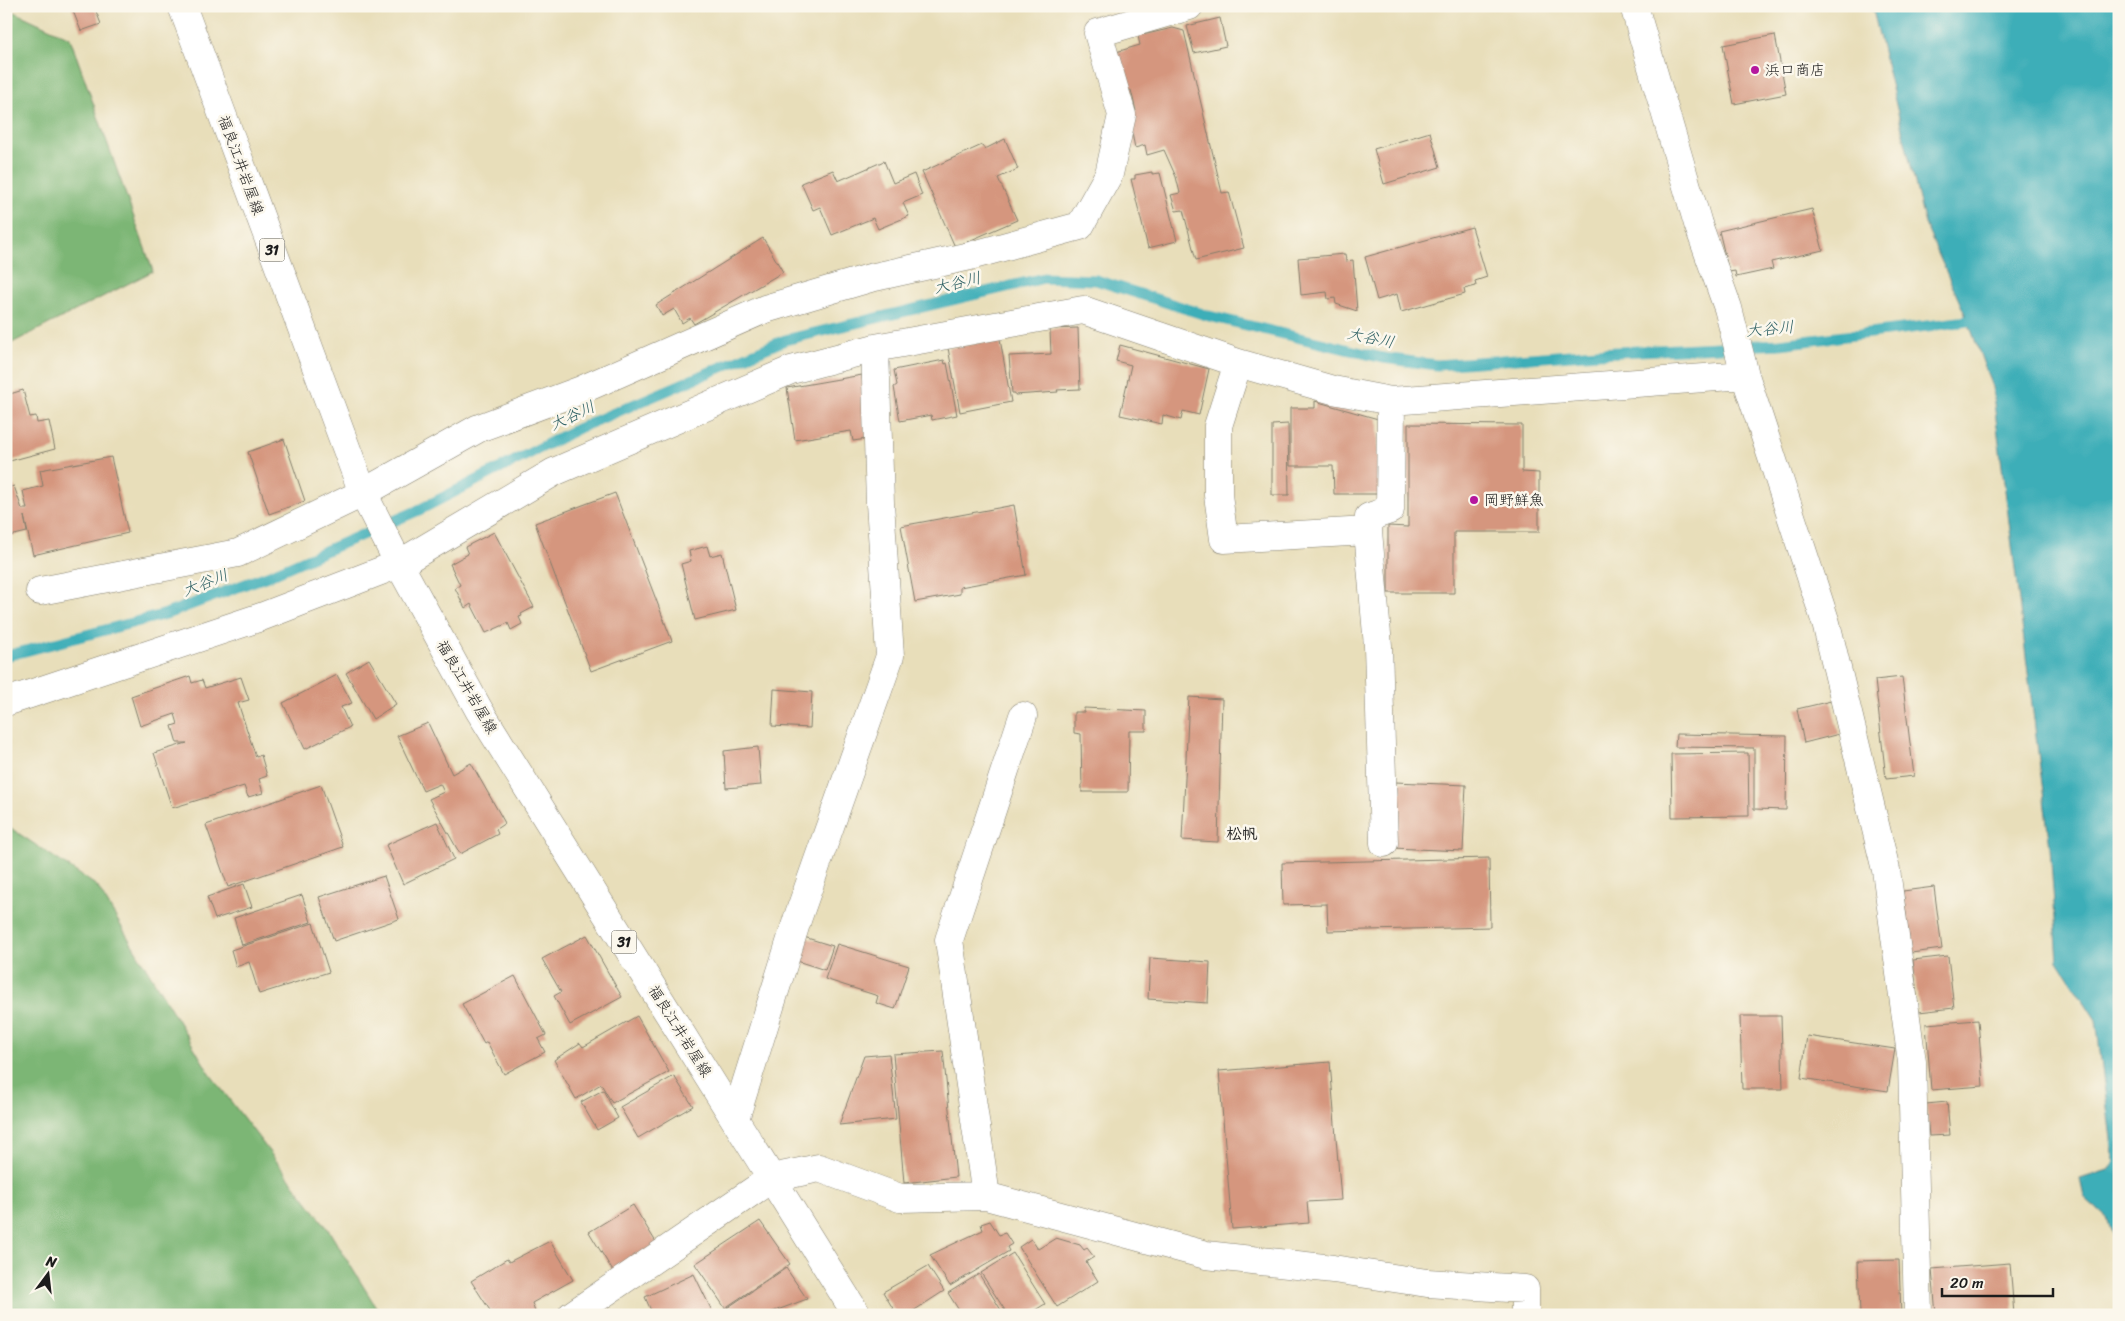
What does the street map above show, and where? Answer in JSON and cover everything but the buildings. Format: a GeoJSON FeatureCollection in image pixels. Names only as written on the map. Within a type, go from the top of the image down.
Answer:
{"type":"FeatureCollection","features":[{"type":"Feature","properties":{"kind":"street","name":"福良江井岩屋線"},"geometry":{"type":"LineString","coordinates":[[182,6],[363,493],[399,564],[479,710],[857,1315]]}},
{"type":"Feature","properties":{"kind":"street"},"geometry":{"type":"LineString","coordinates":[[40,591],[238,554],[363,493],[479,428],[581,390],[765,309],[870,278],[970,256],[1080,226],[1109,174],[1122,115],[1098,33],[1189,6]]}},
{"type":"Feature","properties":{"kind":"street"},"geometry":{"type":"LineString","coordinates":[[1634,6],[1698,224],[1728,308],[1744,375],[1826,623],[1886,870],[1912,1062],[1918,1315]]}},
{"type":"Feature","properties":{"kind":"street"},"geometry":{"type":"LineString","coordinates":[[6,702],[262,617],[399,564],[554,472],[791,370],[875,348],[1083,310],[1238,363],[1333,390],[1391,401],[1744,375]]}},
{"type":"Feature","properties":{"kind":"street"},"geometry":{"type":"LineString","coordinates":[[735,1119],[798,917],[890,656],[880,503],[875,348]]}},
{"type":"Feature","properties":{"kind":"street"},"geometry":{"type":"LineString","coordinates":[[1238,363],[1218,426],[1218,495],[1224,540],[1368,531]]}},
{"type":"Feature","properties":{"kind":"street"},"geometry":{"type":"LineString","coordinates":[[1384,843],[1378,646],[1368,531],[1369,518],[1390,510],[1391,401]]}},
{"type":"Feature","properties":{"kind":"street"},"geometry":{"type":"LineString","coordinates":[[986,1196],[949,940],[1024,716]]}},
{"type":"Feature","properties":{"kind":"street"},"geometry":{"type":"LineString","coordinates":[[572,1315],[772,1178],[819,1168],[900,1198],[986,1196],[1206,1255],[1427,1283],[1525,1289],[1525,1315]]}},
{"type":"Feature","properties":{"kind":"green space"},"geometry":{"type":"Polygon","coordinates":[[[6,8],[70,38],[153,271],[6,346],[6,8]]]}},
{"type":"Feature","properties":{"kind":"green space"},"geometry":{"type":"Polygon","coordinates":[[[6,825],[97,886],[210,1074],[326,1226],[381,1315],[6,1315],[6,825]]]}},
{"type":"Feature","properties":{"kind":"water"},"geometry":{"type":"Polygon","coordinates":[[[1872,6],[2119,6],[2119,1253],[2107,1218],[2084,1197],[2080,1179],[2108,1170],[2114,1163],[2096,1020],[2058,961],[2050,847],[1992,387],[1968,321],[1925,224],[1872,6]]]}},
{"type":"Feature","properties":{"kind":"waterway","name":"大谷川"},"geometry":{"type":"LineString","coordinates":[[6,656],[166,614],[270,575],[419,510],[579,428],[785,340],[1044,278],[1096,280],[1209,316],[1383,358],[1437,365],[1598,353],[1780,344],[1968,321]]}},
{"type":"Feature","properties":{"kind":"place","name":"浜口商店"},"geometry":{"type":"Point","coordinates":[1755,70]}},
{"type":"Feature","properties":{"kind":"place","name":"岡野鮮魚"},"geometry":{"type":"Point","coordinates":[1474,500]}},
{"type":"Feature","properties":{"kind":"district","name":"松帆"},"geometry":{"type":"Point","coordinates":[1242,833]}}]}
